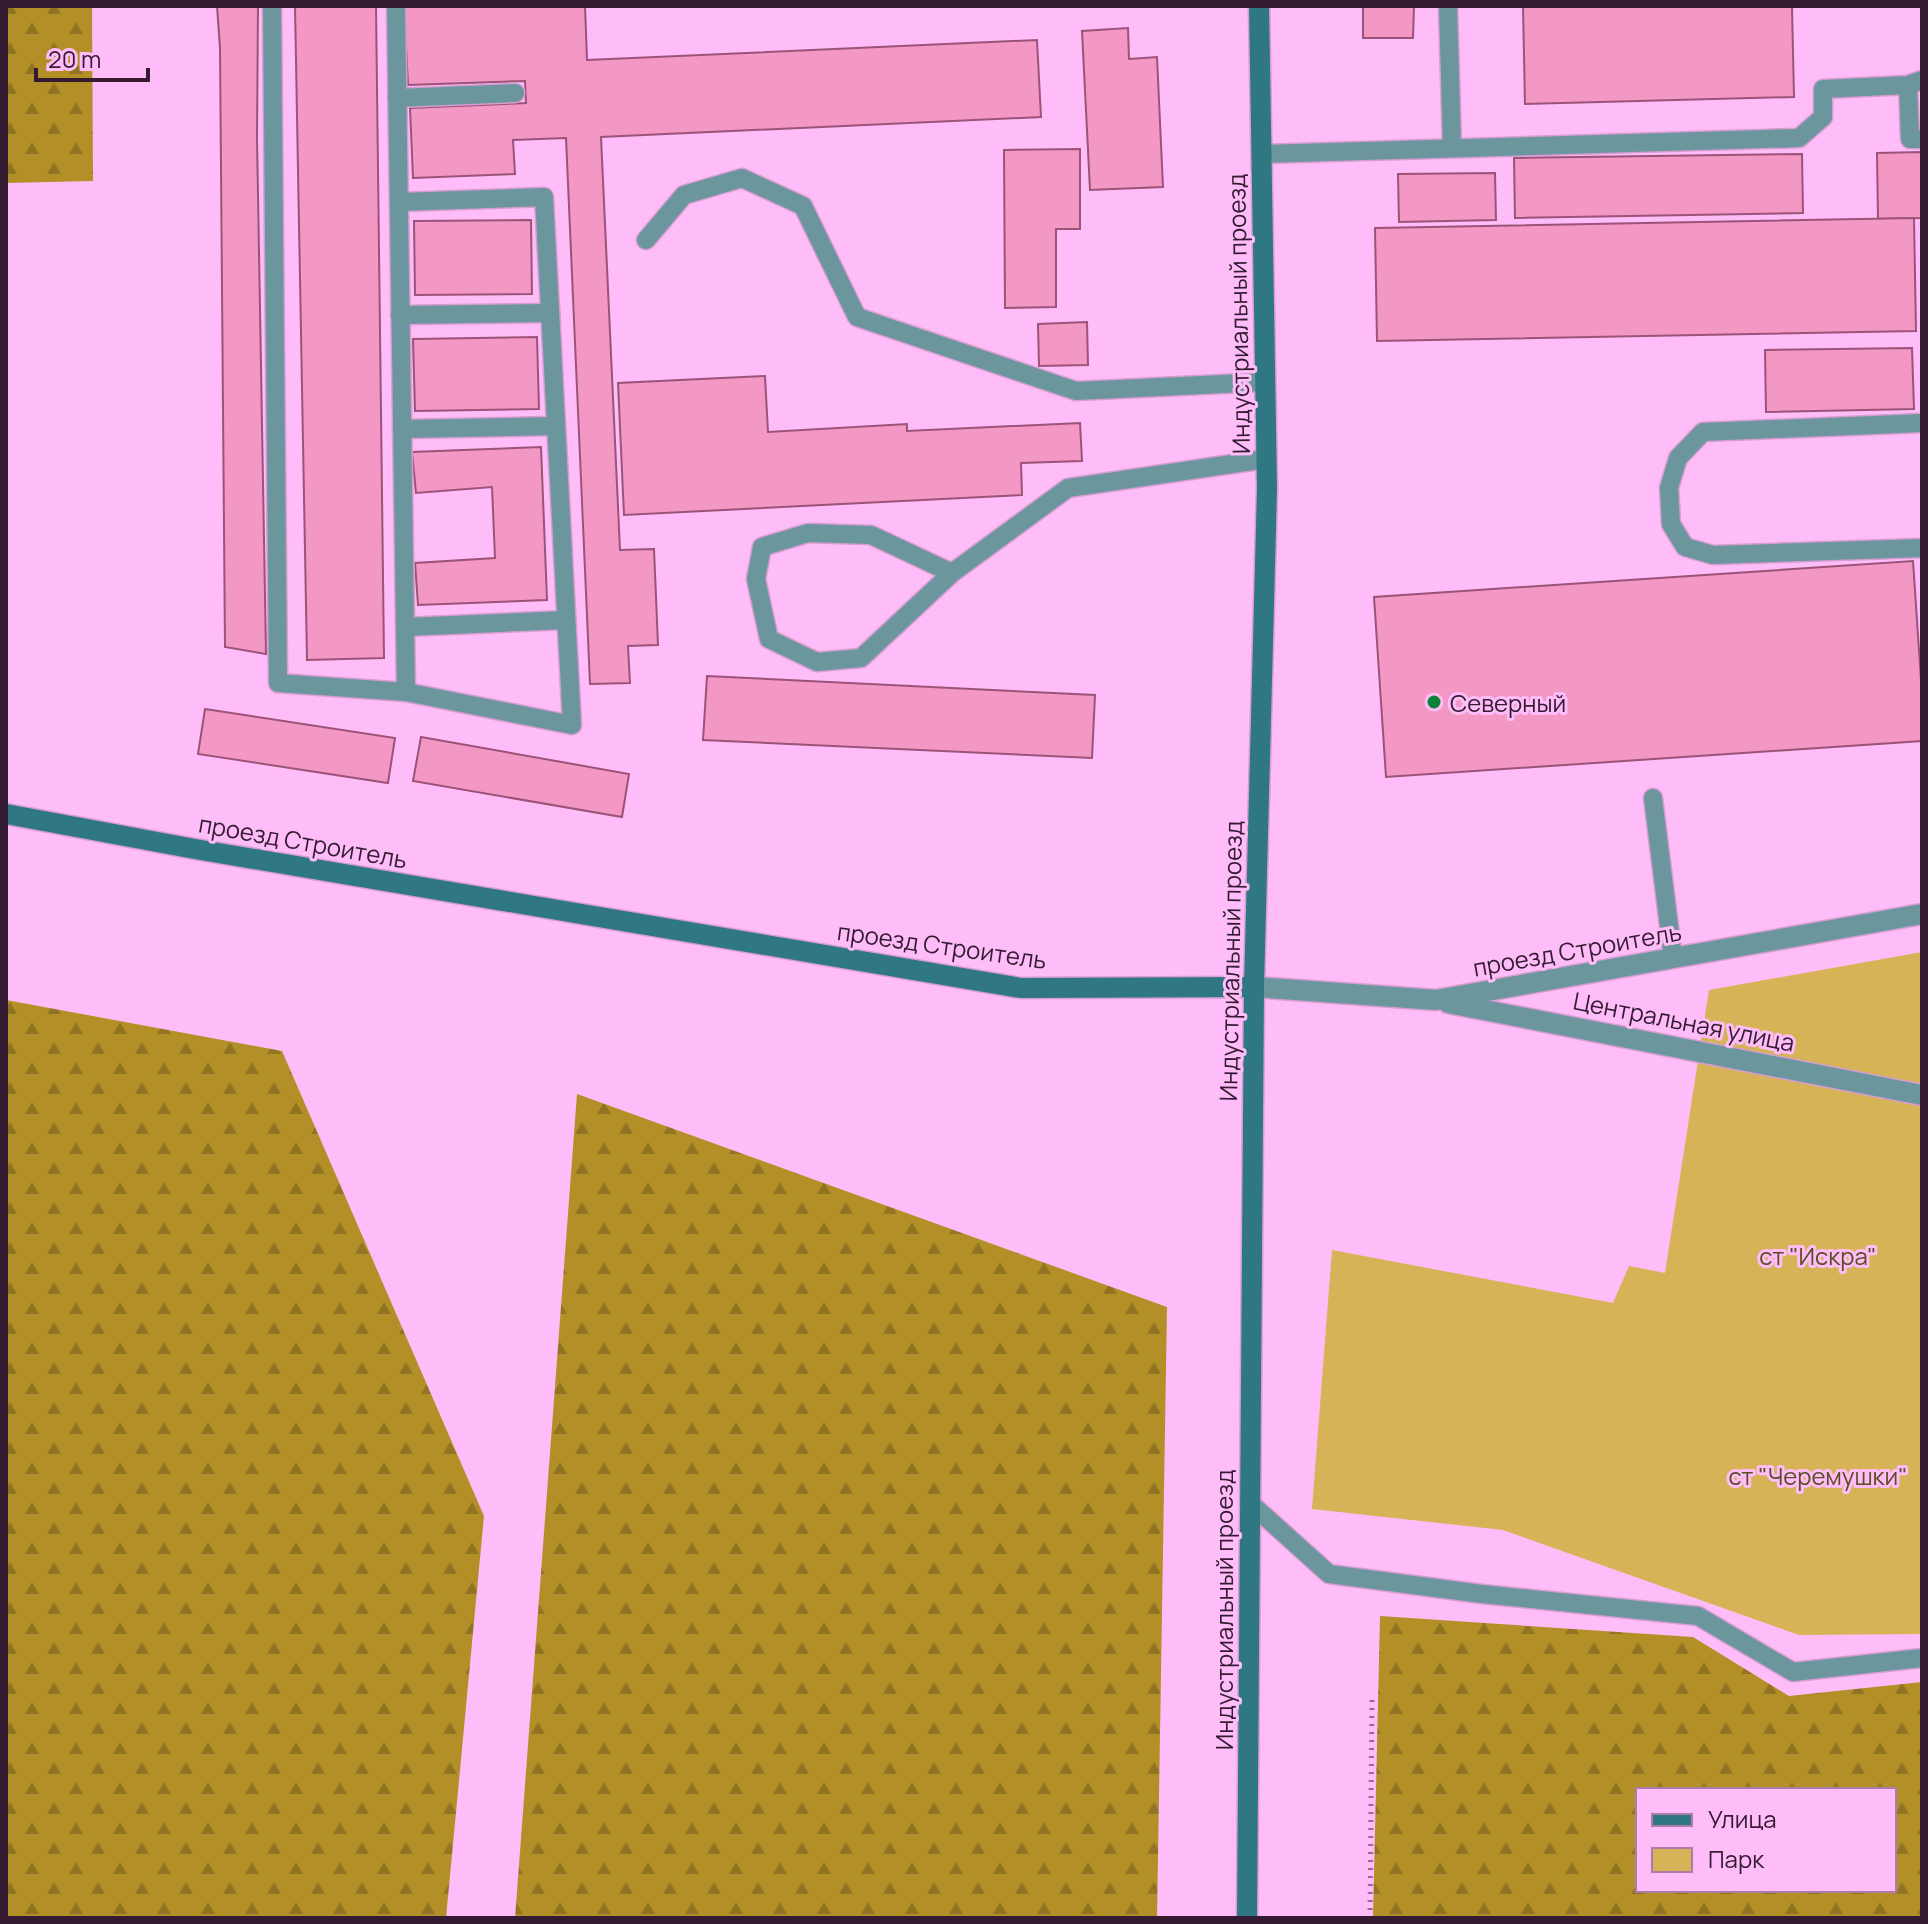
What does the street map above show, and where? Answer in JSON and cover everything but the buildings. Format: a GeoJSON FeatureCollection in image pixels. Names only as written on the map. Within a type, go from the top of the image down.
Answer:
{"type":"FeatureCollection","features":[{"type":"Feature","properties":{"kind":"street","name":"Индустриальный проезд"},"geometry":{"type":"LineString","coordinates":[[1247,1918],[1254,987],[1266,459],[1259,6]]}},
{"type":"Feature","properties":{"kind":"street","name":"проезд Строитель"},"geometry":{"type":"LineString","coordinates":[[6,814],[195,849],[1021,988],[1254,987],[1436,1000],[1922,914]]}},
{"type":"Feature","properties":{"kind":"street","name":"Центральная улица"},"geometry":{"type":"LineString","coordinates":[[1436,1000],[1922,1095]]}},
{"type":"Feature","properties":{"kind":"lane"},"geometry":{"type":"LineString","coordinates":[[272,6],[278,683],[406,692],[572,725],[544,197],[399,202]]}},
{"type":"Feature","properties":{"kind":"lane"},"geometry":{"type":"LineString","coordinates":[[396,6],[406,692]]}},
{"type":"Feature","properties":{"kind":"lane"},"geometry":{"type":"LineString","coordinates":[[1448,6],[1452,148]]}},
{"type":"Feature","properties":{"kind":"lane"},"geometry":{"type":"LineString","coordinates":[[1262,154],[1799,138],[1823,117],[1823,89],[1915,83],[1910,139],[1922,139]]}},
{"type":"Feature","properties":{"kind":"lane"},"geometry":{"type":"LineString","coordinates":[[397,98],[515,93]]}},
{"type":"Feature","properties":{"kind":"lane"},"geometry":{"type":"LineString","coordinates":[[646,240],[684,195],[742,178],[803,206],[857,317],[1076,391],[1265,382]]}},
{"type":"Feature","properties":{"kind":"lane"},"geometry":{"type":"LineString","coordinates":[[400,315],[550,313]]}},
{"type":"Feature","properties":{"kind":"lane"},"geometry":{"type":"LineString","coordinates":[[1922,423],[1703,432],[1678,458],[1669,488],[1671,524],[1685,547],[1713,555],[1922,548]]}},
{"type":"Feature","properties":{"kind":"lane"},"geometry":{"type":"LineString","coordinates":[[402,429],[556,426]]}},
{"type":"Feature","properties":{"kind":"lane"},"geometry":{"type":"LineString","coordinates":[[952,573],[871,535],[808,533],[762,547],[756,579],[769,639],[817,662],[861,658],[952,573],[1068,488],[1266,459]]}},
{"type":"Feature","properties":{"kind":"lane"},"geometry":{"type":"LineString","coordinates":[[405,627],[566,620]]}},
{"type":"Feature","properties":{"kind":"lane"},"geometry":{"type":"LineString","coordinates":[[1653,798],[1673,958]]}},
{"type":"Feature","properties":{"kind":"lane"},"geometry":{"type":"LineString","coordinates":[[1250,1503],[1329,1574],[1482,1594],[1698,1616],[1793,1672],[1922,1658]]}},
{"type":"Feature","properties":{"kind":"path"},"geometry":{"type":"LineString","coordinates":[[1370,1918],[1372,1694]]}},
{"type":"Feature","properties":{"kind":"green space"},"geometry":{"type":"Polygon","coordinates":[[[6,6],[92,6],[93,181],[6,183],[6,6]]]}},
{"type":"Feature","properties":{"kind":"green space"},"geometry":{"type":"Polygon","coordinates":[[[1922,952],[1922,1634],[1799,1635],[1503,1530],[1312,1509],[1332,1250],[1613,1303],[1629,1266],[1665,1273],[1709,990],[1922,952]]]}},
{"type":"Feature","properties":{"kind":"green space"},"geometry":{"type":"Polygon","coordinates":[[[6,1000],[282,1051],[484,1516],[446,1918],[6,1918],[6,1000]]]}},
{"type":"Feature","properties":{"kind":"green space"},"geometry":{"type":"Polygon","coordinates":[[[577,1094],[1167,1307],[1157,1918],[515,1918],[577,1094]]]}},
{"type":"Feature","properties":{"kind":"green space"},"geometry":{"type":"Polygon","coordinates":[[[1380,1616],[1693,1637],[1789,1696],[1922,1682],[1922,1918],[1373,1918],[1380,1616]]]}},
{"type":"Feature","properties":{"kind":"place","name":"Северный"},"geometry":{"type":"Point","coordinates":[1434,702]}},
{"type":"Feature","properties":{"kind":"park label","name":"ст \"Искра\""},"geometry":{"type":"Point","coordinates":[1818,1255]}},
{"type":"Feature","properties":{"kind":"park label","name":"ст \"Черемушки\""},"geometry":{"type":"Point","coordinates":[1818,1475]}}]}
